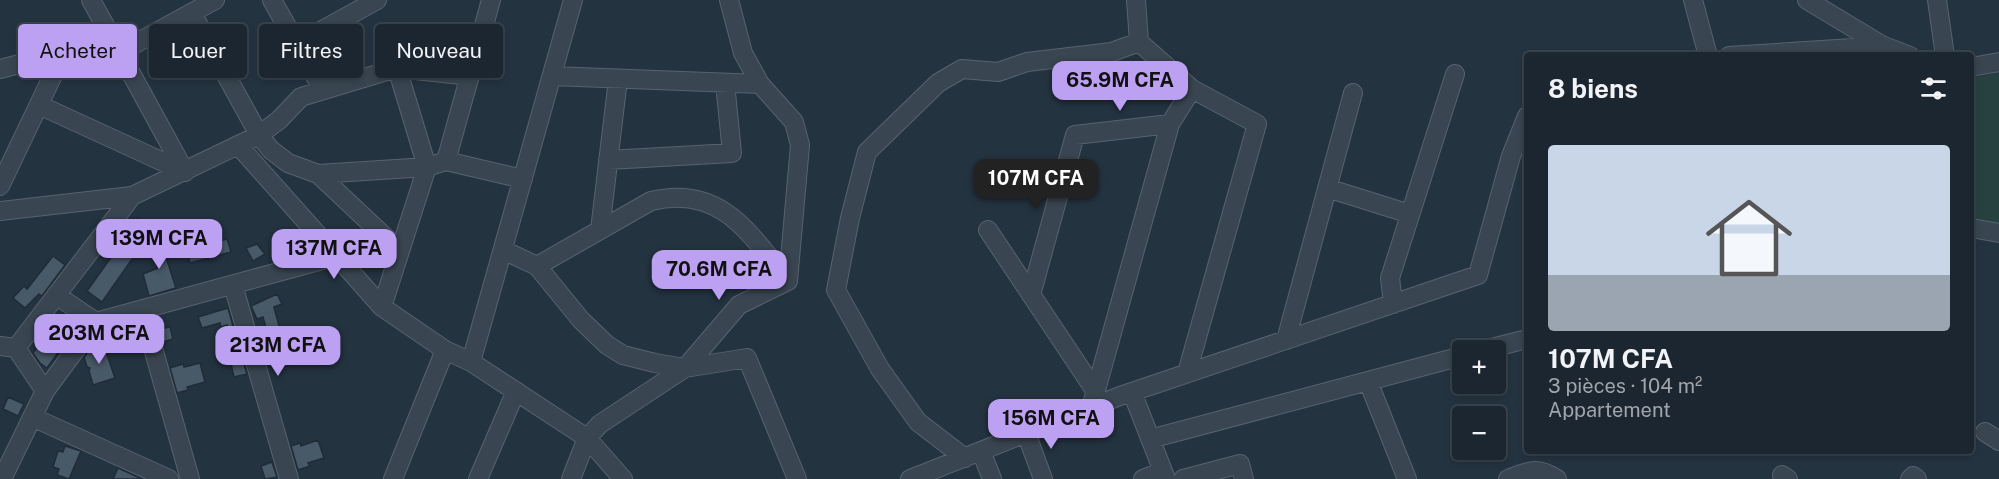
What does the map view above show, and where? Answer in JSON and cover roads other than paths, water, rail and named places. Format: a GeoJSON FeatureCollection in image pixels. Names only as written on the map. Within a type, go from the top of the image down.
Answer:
{"type":"FeatureCollection","features":[{"type":"Feature","properties":{"kind":"street"},"geometry":{"type":"LineString","coordinates":[[91,0],[104,24]]}},
{"type":"Feature","properties":{"kind":"street"},"geometry":{"type":"LineString","coordinates":[[137,37],[192,13],[215,0]]}},
{"type":"Feature","properties":{"kind":"street"},"geometry":{"type":"LineString","coordinates":[[272,0],[286,24]]}},
{"type":"Feature","properties":{"kind":"street"},"geometry":{"type":"LineString","coordinates":[[333,24],[377,0]]}},
{"type":"Feature","properties":{"kind":"street"},"geometry":{"type":"LineString","coordinates":[[484,24],[491,0]]}},
{"type":"Feature","properties":{"kind":"street"},"geometry":{"type":"LineString","coordinates":[[471,362],[573,0]]}},
{"type":"Feature","properties":{"kind":"street"},"geometry":{"type":"LineString","coordinates":[[729,0],[743,52],[760,84],[794,122],[800,145],[788,281]]}},
{"type":"Feature","properties":{"kind":"street"},"geometry":{"type":"LineString","coordinates":[[1136,0],[1140,42],[1192,89],[1257,124],[1187,374]]}},
{"type":"Feature","properties":{"kind":"street"},"geometry":{"type":"LineString","coordinates":[[1693,0],[1707,52]]}},
{"type":"Feature","properties":{"kind":"street"},"geometry":{"type":"LineString","coordinates":[[1807,0],[1888,51]]}},
{"type":"Feature","properties":{"kind":"street"},"geometry":{"type":"LineString","coordinates":[[1937,0],[1944,52]]}},
{"type":"Feature","properties":{"kind":"street"},"geometry":{"type":"LineString","coordinates":[[192,13],[259,135],[271,150],[288,163],[318,174],[400,251]]}},
{"type":"Feature","properties":{"kind":"street"},"geometry":{"type":"LineString","coordinates":[[992,479],[973,454],[918,422],[880,369],[836,290],[850,218],[867,152],[938,83],[963,69],[998,72],[1027,62],[1112,52],[1140,42]]}},
{"type":"Feature","properties":{"kind":"street"},"geometry":{"type":"LineString","coordinates":[[1856,52],[1888,51]]}},
{"type":"Feature","properties":{"kind":"street"},"geometry":{"type":"LineString","coordinates":[[1974,66],[1999,62]]}},
{"type":"Feature","properties":{"kind":"street"},"geometry":{"type":"LineString","coordinates":[[0,69],[18,64]]}},
{"type":"Feature","properties":{"kind":"street"},"geometry":{"type":"LineString","coordinates":[[1393,304],[1390,278],[1455,74]]}},
{"type":"Feature","properties":{"kind":"street"},"geometry":{"type":"LineString","coordinates":[[0,212],[132,196],[259,135],[279,120],[301,97],[375,75]]}},
{"type":"Feature","properties":{"kind":"street"},"geometry":{"type":"LineString","coordinates":[[552,76],[760,84]]}},
{"type":"Feature","properties":{"kind":"street"},"geometry":{"type":"LineString","coordinates":[[0,186],[52,78]]}},
{"type":"Feature","properties":{"kind":"street"},"geometry":{"type":"LineString","coordinates":[[134,78],[185,172]]}},
{"type":"Feature","properties":{"kind":"street"},"geometry":{"type":"LineString","coordinates":[[316,78],[323,90]]}},
{"type":"Feature","properties":{"kind":"street"},"geometry":{"type":"LineString","coordinates":[[382,308],[427,167],[400,78]]}},
{"type":"Feature","properties":{"kind":"street"},"geometry":{"type":"LineString","coordinates":[[446,161],[469,78]]}},
{"type":"Feature","properties":{"kind":"street"},"geometry":{"type":"LineString","coordinates":[[600,230],[618,79]]}},
{"type":"Feature","properties":{"kind":"street"},"geometry":{"type":"LineString","coordinates":[[608,160],[732,153],[725,83]]}},
{"type":"Feature","properties":{"kind":"street"},"geometry":{"type":"LineString","coordinates":[[1094,400],[1170,124],[1192,89]]}},
{"type":"Feature","properties":{"kind":"street"},"geometry":{"type":"LineString","coordinates":[[1286,340],[1353,93]]}},
{"type":"Feature","properties":{"kind":"street"},"geometry":{"type":"LineString","coordinates":[[39,105],[185,172]]}},
{"type":"Feature","properties":{"kind":"street"},"geometry":{"type":"LineString","coordinates":[[1031,295],[1075,135],[1170,124]]}},
{"type":"Feature","properties":{"kind":"street"},"geometry":{"type":"LineString","coordinates":[[910,479],[1026,434],[1094,400],[1132,392],[1478,275],[1511,156],[1524,124]]}},
{"type":"Feature","properties":{"kind":"street"},"geometry":{"type":"LineString","coordinates":[[238,146],[382,308],[445,350],[471,362],[587,438],[623,479]]}},
{"type":"Feature","properties":{"kind":"street"},"geometry":{"type":"LineString","coordinates":[[318,174],[427,167],[446,161],[523,179]]}},
{"type":"Feature","properties":{"kind":"street"},"geometry":{"type":"LineString","coordinates":[[1327,188],[1410,214]]}},
{"type":"Feature","properties":{"kind":"street"},"geometry":{"type":"LineString","coordinates":[[45,391],[8,347],[56,295],[132,196]]}},
{"type":"Feature","properties":{"kind":"street"},"geometry":{"type":"LineString","coordinates":[[537,266],[651,201],[669,196],[700,200],[724,210],[743,227],[788,281]]}},
{"type":"Feature","properties":{"kind":"street"},"geometry":{"type":"LineString","coordinates":[[1974,229],[1999,233]]}},
{"type":"Feature","properties":{"kind":"street"},"geometry":{"type":"LineString","coordinates":[[988,230],[1031,295],[1094,400]]}},
{"type":"Feature","properties":{"kind":"street"},"geometry":{"type":"LineString","coordinates":[[503,250],[537,266],[580,320],[607,345],[623,355],[686,368],[747,358],[797,479]]}},
{"type":"Feature","properties":{"kind":"street"},"geometry":{"type":"LineString","coordinates":[[2,479],[45,391],[96,322],[337,256]]}},
{"type":"Feature","properties":{"kind":"street"},"geometry":{"type":"LineString","coordinates":[[571,479],[587,438],[600,424],[615,412],[686,368],[739,305],[788,281]]}},
{"type":"Feature","properties":{"kind":"street"},"geometry":{"type":"LineString","coordinates":[[233,285],[289,479]]}},
{"type":"Feature","properties":{"kind":"street"},"geometry":{"type":"LineString","coordinates":[[56,295],[96,322]]}},
{"type":"Feature","properties":{"kind":"street"},"geometry":{"type":"LineString","coordinates":[[142,309],[190,479]]}},
{"type":"Feature","properties":{"kind":"street"},"geometry":{"type":"LineString","coordinates":[[1506,344],[1524,340]]}},
{"type":"Feature","properties":{"kind":"street"},"geometry":{"type":"LineString","coordinates":[[393,479],[445,350]]}},
{"type":"Feature","properties":{"kind":"street"},"geometry":{"type":"LineString","coordinates":[[1150,439],[1452,359]]}},
{"type":"Feature","properties":{"kind":"street"},"geometry":{"type":"LineString","coordinates":[[1368,381],[1407,479]]}},
{"type":"Feature","properties":{"kind":"street"},"geometry":{"type":"LineString","coordinates":[[478,479],[516,392]]}},
{"type":"Feature","properties":{"kind":"street"},"geometry":{"type":"LineString","coordinates":[[1132,392],[1165,475],[1143,479]]}},
{"type":"Feature","properties":{"kind":"street"},"geometry":{"type":"LineString","coordinates":[[32,417],[169,479]]}},
{"type":"Feature","properties":{"kind":"street"},"geometry":{"type":"LineString","coordinates":[[1026,434],[1043,479]]}},
{"type":"Feature","properties":{"kind":"street"},"geometry":{"type":"LineString","coordinates":[[1183,479],[1240,464],[1244,479]]}},
{"type":"Feature","properties":{"kind":"street"},"geometry":{"type":"LineString","coordinates":[[1508,479],[1526,472],[1544,471],[1557,479]]}},
{"type":"Feature","properties":{"kind":"street"},"geometry":{"type":"LineString","coordinates":[[1910,479],[1913,476],[1917,479]]}}]}
